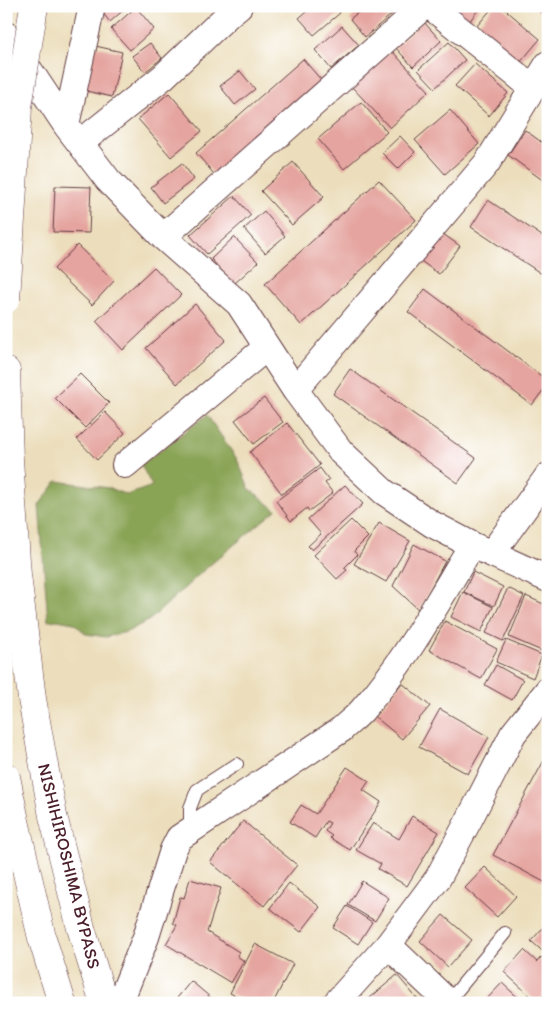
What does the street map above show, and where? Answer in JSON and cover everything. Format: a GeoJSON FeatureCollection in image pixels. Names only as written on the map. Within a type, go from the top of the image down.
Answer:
{"type":"FeatureCollection","features":[{"type":"Feature","properties":{"kind":"highway"},"geometry":{"type":"LineString","coordinates":[[6,299],[18,107],[34,6]]}},
{"type":"Feature","properties":{"kind":"highway","name":"NISHIHIROSHIMA BYPASS"},"geometry":{"type":"LineString","coordinates":[[6,371],[9,460],[17,575],[32,699],[53,816],[81,928],[104,1003]]}},
{"type":"Feature","properties":{"kind":"highway"},"geometry":{"type":"LineString","coordinates":[[6,777],[42,938],[62,1003]]}},
{"type":"Feature","properties":{"kind":"street"},"geometry":{"type":"LineString","coordinates":[[73,134],[92,6]]}},
{"type":"Feature","properties":{"kind":"street"},"geometry":{"type":"LineString","coordinates":[[73,134],[163,77],[239,6]]}},
{"type":"Feature","properties":{"kind":"street"},"geometry":{"type":"LineString","coordinates":[[163,237],[424,6]]}},
{"type":"Feature","properties":{"kind":"street"},"geometry":{"type":"LineString","coordinates":[[430,6],[533,88]]}},
{"type":"Feature","properties":{"kind":"street"},"geometry":{"type":"LineString","coordinates":[[6,35],[73,134],[108,180],[163,237],[238,304],[295,390],[341,452],[384,492],[432,524],[548,579]]}},
{"type":"Feature","properties":{"kind":"street"},"geometry":{"type":"LineString","coordinates":[[295,390],[486,163],[548,64]]}},
{"type":"Feature","properties":{"kind":"street"},"geometry":{"type":"LineString","coordinates":[[125,465],[267,347]]}},
{"type":"Feature","properties":{"kind":"street"},"geometry":{"type":"LineString","coordinates":[[116,1003],[124,992],[146,938],[179,838],[342,729],[363,709],[384,684],[482,549],[548,476]]}},
{"type":"Feature","properties":{"kind":"street"},"geometry":{"type":"LineString","coordinates":[[336,1003],[388,945],[438,878],[513,734],[548,690]]}},
{"type":"Feature","properties":{"kind":"street"},"geometry":{"type":"LineString","coordinates":[[388,945],[448,1002]]}},
{"type":"Feature","properties":{"kind":"lane"},"geometry":{"type":"LineString","coordinates":[[190,829],[190,808],[197,790],[237,764]]}},
{"type":"Feature","properties":{"kind":"lane"},"geometry":{"type":"LineString","coordinates":[[448,1002],[505,933]]}},
{"type":"Feature","properties":{"kind":"green space"},"geometry":{"type":"Polygon","coordinates":[[[207,415],[237,459],[249,488],[276,510],[204,570],[151,619],[127,632],[106,637],[86,634],[74,623],[57,620],[48,621],[39,505],[57,481],[109,488],[127,495],[152,486],[141,465],[207,415]]]}},
{"type":"Feature","properties":{"kind":"building"},"geometry":{"type":"Polygon","coordinates":[[[97,6],[128,6],[110,22],[97,6]]]}},
{"type":"Feature","properties":{"kind":"building"},"geometry":{"type":"Polygon","coordinates":[[[313,6],[334,6],[340,13],[314,35],[299,18],[313,6]]]}},
{"type":"Feature","properties":{"kind":"building"},"geometry":{"type":"Polygon","coordinates":[[[366,6],[397,6],[399,8],[365,37],[350,19],[366,6]]]}},
{"type":"Feature","properties":{"kind":"building"},"geometry":{"type":"Polygon","coordinates":[[[456,6],[481,6],[466,26],[450,14],[456,6]]]}},
{"type":"Feature","properties":{"kind":"building"},"geometry":{"type":"Polygon","coordinates":[[[494,6],[501,6],[540,39],[513,71],[470,34],[494,6]]]}},
{"type":"Feature","properties":{"kind":"building"},"geometry":{"type":"Polygon","coordinates":[[[539,6],[548,6],[548,16],[537,10],[539,6]]]}},
{"type":"Feature","properties":{"kind":"building"},"geometry":{"type":"Polygon","coordinates":[[[136,7],[154,29],[130,50],[111,29],[136,7]]]}},
{"type":"Feature","properties":{"kind":"building"},"geometry":{"type":"Polygon","coordinates":[[[423,21],[441,41],[413,67],[395,47],[423,21]]]}},
{"type":"Feature","properties":{"kind":"building"},"geometry":{"type":"Polygon","coordinates":[[[342,26],[359,45],[331,69],[315,50],[342,26]]]}},
{"type":"Feature","properties":{"kind":"building"},"geometry":{"type":"Polygon","coordinates":[[[449,42],[465,60],[435,88],[418,70],[449,42]]]}},
{"type":"Feature","properties":{"kind":"building"},"geometry":{"type":"Polygon","coordinates":[[[150,43],[162,58],[145,72],[132,56],[150,43]]]}},
{"type":"Feature","properties":{"kind":"building"},"geometry":{"type":"Polygon","coordinates":[[[91,45],[122,52],[112,97],[82,90],[91,45]]]}},
{"type":"Feature","properties":{"kind":"building"},"geometry":{"type":"Polygon","coordinates":[[[391,50],[429,91],[390,128],[352,87],[391,50]]]}},
{"type":"Feature","properties":{"kind":"building"},"geometry":{"type":"Polygon","coordinates":[[[303,59],[322,81],[214,174],[196,153],[303,59]]]}},
{"type":"Feature","properties":{"kind":"building"},"geometry":{"type":"Polygon","coordinates":[[[475,64],[508,93],[489,116],[455,86],[475,64]]]}},
{"type":"Feature","properties":{"kind":"building"},"geometry":{"type":"Polygon","coordinates":[[[240,71],[255,89],[235,105],[220,86],[240,71]]]}},
{"type":"Feature","properties":{"kind":"building"},"geometry":{"type":"Polygon","coordinates":[[[169,93],[202,131],[171,157],[138,119],[169,93]]]}},
{"type":"Feature","properties":{"kind":"building"},"geometry":{"type":"Polygon","coordinates":[[[361,102],[387,132],[344,169],[318,139],[361,102]]]}},
{"type":"Feature","properties":{"kind":"building"},"geometry":{"type":"Polygon","coordinates":[[[450,110],[479,144],[445,174],[415,140],[450,110]]]}},
{"type":"Feature","properties":{"kind":"building"},"geometry":{"type":"Polygon","coordinates":[[[525,130],[548,147],[548,184],[508,155],[525,130]]]}},
{"type":"Feature","properties":{"kind":"building"},"geometry":{"type":"Polygon","coordinates":[[[400,136],[415,152],[398,169],[382,153],[400,136]]]}},
{"type":"Feature","properties":{"kind":"building"},"geometry":{"type":"Polygon","coordinates":[[[293,162],[324,197],[292,225],[261,191],[293,162]]]}},
{"type":"Feature","properties":{"kind":"building"},"geometry":{"type":"Polygon","coordinates":[[[182,163],[194,179],[163,203],[151,187],[182,163]]]}},
{"type":"Feature","properties":{"kind":"building"},"geometry":{"type":"Polygon","coordinates":[[[379,180],[416,220],[301,325],[265,284],[379,180]]]}},
{"type":"Feature","properties":{"kind":"building"},"geometry":{"type":"Polygon","coordinates":[[[55,186],[91,187],[89,233],[53,232],[55,186]]]}},
{"type":"Feature","properties":{"kind":"building"},"geometry":{"type":"Polygon","coordinates":[[[234,196],[251,215],[207,254],[190,235],[234,196]]]}},
{"type":"Feature","properties":{"kind":"building"},"geometry":{"type":"Polygon","coordinates":[[[488,200],[548,240],[548,278],[471,227],[488,200]]]}},
{"type":"Feature","properties":{"kind":"building"},"geometry":{"type":"Polygon","coordinates":[[[264,211],[285,236],[265,253],[244,229],[264,211]]]}},
{"type":"Feature","properties":{"kind":"building"},"geometry":{"type":"Polygon","coordinates":[[[436,229],[460,246],[439,274],[415,257],[436,229]]]}},
{"type":"Feature","properties":{"kind":"building"},"geometry":{"type":"Polygon","coordinates":[[[234,237],[258,262],[234,284],[211,259],[234,237]]]}},
{"type":"Feature","properties":{"kind":"building"},"geometry":{"type":"Polygon","coordinates":[[[77,245],[114,281],[92,305],[54,269],[77,245]]]}},
{"type":"Feature","properties":{"kind":"building"},"geometry":{"type":"Polygon","coordinates":[[[154,267],[181,295],[123,350],[96,321],[154,267]]]}},
{"type":"Feature","properties":{"kind":"building"},"geometry":{"type":"Polygon","coordinates":[[[425,289],[548,381],[548,384],[532,405],[408,312],[425,289]]]}},
{"type":"Feature","properties":{"kind":"building"},"geometry":{"type":"Polygon","coordinates":[[[195,304],[226,340],[177,384],[146,348],[195,304]]]}},
{"type":"Feature","properties":{"kind":"building"},"geometry":{"type":"Polygon","coordinates":[[[350,369],[476,458],[458,483],[333,394],[350,369]]]}},
{"type":"Feature","properties":{"kind":"building"},"geometry":{"type":"Polygon","coordinates":[[[80,374],[109,403],[85,428],[55,398],[80,374]]]}},
{"type":"Feature","properties":{"kind":"building"},"geometry":{"type":"Polygon","coordinates":[[[264,398],[283,422],[254,444],[235,420],[264,398]]]}},
{"type":"Feature","properties":{"kind":"building"},"geometry":{"type":"Polygon","coordinates":[[[105,412],[125,433],[97,460],[77,439],[105,412]]]}},
{"type":"Feature","properties":{"kind":"building"},"geometry":{"type":"Polygon","coordinates":[[[287,423],[320,465],[282,494],[250,452],[287,423]]]}},
{"type":"Feature","properties":{"kind":"building"},"geometry":{"type":"Polygon","coordinates":[[[320,468],[329,480],[325,483],[333,493],[309,511],[307,508],[291,521],[276,501],[320,468]]]}},
{"type":"Feature","properties":{"kind":"building"},"geometry":{"type":"Polygon","coordinates":[[[345,485],[363,504],[312,550],[308,546],[321,534],[308,519],[345,485]]]}},
{"type":"Feature","properties":{"kind":"building"},"geometry":{"type":"Polygon","coordinates":[[[351,520],[368,537],[354,551],[357,555],[344,568],[347,570],[337,579],[314,555],[351,520]]]}},
{"type":"Feature","properties":{"kind":"building"},"geometry":{"type":"Polygon","coordinates":[[[379,523],[410,541],[386,582],[354,564],[379,523]]]}},
{"type":"Feature","properties":{"kind":"building"},"geometry":{"type":"Polygon","coordinates":[[[414,544],[445,561],[419,610],[393,586],[414,544]]]}},
{"type":"Feature","properties":{"kind":"building"},"geometry":{"type":"Polygon","coordinates":[[[473,572],[503,587],[494,606],[464,592],[473,572]]]}},
{"type":"Feature","properties":{"kind":"building"},"geometry":{"type":"Polygon","coordinates":[[[508,588],[524,596],[503,641],[486,633],[508,588]]]}},
{"type":"Feature","properties":{"kind":"building"},"geometry":{"type":"Polygon","coordinates":[[[463,592],[493,607],[481,632],[451,617],[463,592]]]}},
{"type":"Feature","properties":{"kind":"building"},"geometry":{"type":"Polygon","coordinates":[[[526,596],[548,606],[548,642],[544,652],[509,637],[526,596]]]}},
{"type":"Feature","properties":{"kind":"building"},"geometry":{"type":"Polygon","coordinates":[[[445,621],[497,649],[481,679],[429,650],[445,621]]]}},
{"type":"Feature","properties":{"kind":"building"},"geometry":{"type":"Polygon","coordinates":[[[506,640],[542,655],[533,678],[496,662],[506,640]]]}},
{"type":"Feature","properties":{"kind":"building"},"geometry":{"type":"Polygon","coordinates":[[[496,665],[523,680],[512,700],[485,685],[496,665]]]}},
{"type":"Feature","properties":{"kind":"building"},"geometry":{"type":"Polygon","coordinates":[[[402,683],[430,706],[402,739],[374,716],[402,683]]]}},
{"type":"Feature","properties":{"kind":"building"},"geometry":{"type":"Polygon","coordinates":[[[440,709],[489,737],[468,774],[419,747],[440,709]]]}},
{"type":"Feature","properties":{"kind":"building"},"geometry":{"type":"Polygon","coordinates":[[[548,753],[548,884],[493,855],[548,753]]]}},
{"type":"Feature","properties":{"kind":"building"},"geometry":{"type":"Polygon","coordinates":[[[347,767],[369,781],[363,790],[381,802],[350,850],[330,838],[332,836],[325,831],[330,823],[326,821],[315,838],[290,822],[301,805],[316,814],[347,767]]]}},
{"type":"Feature","properties":{"kind":"building"},"geometry":{"type":"Polygon","coordinates":[[[412,816],[439,832],[407,886],[378,869],[381,864],[356,850],[373,823],[399,839],[412,816]]]}},
{"type":"Feature","properties":{"kind":"building"},"geometry":{"type":"Polygon","coordinates":[[[243,821],[297,865],[264,906],[210,862],[243,821]]]}},
{"type":"Feature","properties":{"kind":"building"},"geometry":{"type":"Polygon","coordinates":[[[485,867],[516,896],[497,917],[465,888],[485,867]]]}},
{"type":"Feature","properties":{"kind":"building"},"geometry":{"type":"Polygon","coordinates":[[[190,879],[221,888],[207,932],[239,952],[237,956],[244,961],[231,983],[166,944],[177,925],[173,923],[180,897],[184,898],[190,879]]]}},
{"type":"Feature","properties":{"kind":"building"},"geometry":{"type":"Polygon","coordinates":[[[362,881],[389,898],[375,921],[348,905],[362,881]]]}},
{"type":"Feature","properties":{"kind":"building"},"geometry":{"type":"Polygon","coordinates":[[[289,883],[320,907],[301,932],[270,908],[289,883]]]}},
{"type":"Feature","properties":{"kind":"building"},"geometry":{"type":"Polygon","coordinates":[[[347,906],[372,922],[358,944],[333,928],[347,906]]]}},
{"type":"Feature","properties":{"kind":"building"},"geometry":{"type":"Polygon","coordinates":[[[443,915],[472,940],[448,967],[420,941],[443,915]]]}},
{"type":"Feature","properties":{"kind":"building"},"geometry":{"type":"Polygon","coordinates":[[[548,922],[548,956],[531,941],[548,922]]]}},
{"type":"Feature","properties":{"kind":"building"},"geometry":{"type":"Polygon","coordinates":[[[255,944],[293,964],[273,1003],[250,1003],[230,993],[255,944]]]}},
{"type":"Feature","properties":{"kind":"building"},"geometry":{"type":"Polygon","coordinates":[[[524,950],[537,962],[541,957],[548,962],[548,990],[537,1002],[504,972],[524,950]]]}},
{"type":"Feature","properties":{"kind":"building"},"geometry":{"type":"Polygon","coordinates":[[[397,975],[419,1001],[417,1003],[364,1003],[397,975]]]}},
{"type":"Feature","properties":{"kind":"building"},"geometry":{"type":"Polygon","coordinates":[[[191,981],[217,1003],[173,1003],[191,981]]]}},
{"type":"Feature","properties":{"kind":"building"},"geometry":{"type":"Polygon","coordinates":[[[502,983],[524,1003],[483,1003],[502,983]]]}}]}
